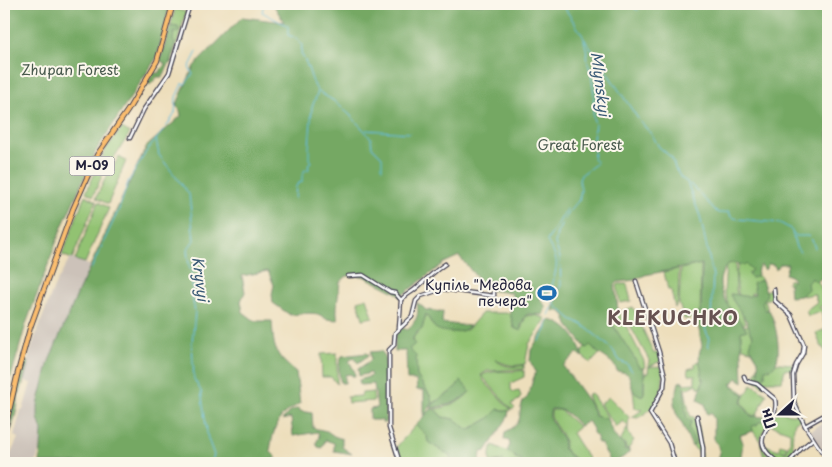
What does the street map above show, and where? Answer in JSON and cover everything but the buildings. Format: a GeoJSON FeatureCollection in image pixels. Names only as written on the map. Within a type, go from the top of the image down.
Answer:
{"type":"FeatureCollection","features":[{"type":"Feature","properties":{"kind":"main road","name":"М-09"},"geometry":{"type":"LineString","coordinates":[[4,433],[27,337],[62,236],[86,177],[101,149],[124,116],[157,61],[173,4]]}},
{"type":"Feature","properties":{"kind":"street"},"geometry":{"type":"LineString","coordinates":[[130,138],[145,108],[169,73],[190,4]]}},
{"type":"Feature","properties":{"kind":"street"},"geometry":{"type":"LineString","coordinates":[[399,328],[401,300],[445,264]]}},
{"type":"Feature","properties":{"kind":"street"},"geometry":{"type":"LineString","coordinates":[[348,276],[362,276],[395,293],[401,300]]}},
{"type":"Feature","properties":{"kind":"street"},"geometry":{"type":"LineString","coordinates":[[636,281],[660,352],[665,376],[662,392],[650,413],[669,443],[675,463]]}},
{"type":"Feature","properties":{"kind":"street"},"geometry":{"type":"LineString","coordinates":[[400,463],[389,428],[389,349],[394,345],[394,333],[412,317],[416,301],[422,296],[442,289],[494,296],[494,289]]}},
{"type":"Feature","properties":{"kind":"street"},"geometry":{"type":"LineString","coordinates":[[774,289],[775,301],[790,315],[804,345],[803,353],[796,365],[792,379],[794,402],[805,426],[828,461]]}},
{"type":"Feature","properties":{"kind":"street"},"geometry":{"type":"LineString","coordinates":[[744,376],[746,381],[757,384],[775,399],[776,405],[772,421],[763,434],[763,444],[766,452],[779,463]]}},
{"type":"Feature","properties":{"kind":"street"},"geometry":{"type":"LineString","coordinates":[[805,426],[828,413]]}},
{"type":"Feature","properties":{"kind":"street"},"geometry":{"type":"LineString","coordinates":[[698,416],[703,448],[703,463]]}},
{"type":"Feature","properties":{"kind":"street"},"geometry":{"type":"LineString","coordinates":[[788,463],[802,448],[814,439]]}},
{"type":"Feature","properties":{"kind":"shaded area"},"geometry":{"type":"Polygon","coordinates":[[[70,258],[92,266],[57,342],[48,372],[42,440],[36,463],[10,463],[7,462],[18,438],[14,436],[31,383],[24,381],[26,366],[54,287],[70,258]]]}},
{"type":"Feature","properties":{"kind":"shaded area"},"geometry":{"type":"Polygon","coordinates":[[[828,415],[828,455],[826,456],[810,431],[825,421],[828,415]]]}},
{"type":"Feature","properties":{"kind":"green space","name":"Zhupan Forest"},"geometry":{"type":"Polygon","coordinates":[[[4,4],[170,4],[157,57],[97,149],[62,227],[26,324],[11,377],[7,380],[8,387],[5,389],[7,399],[4,412],[4,4]]]}},
{"type":"Feature","properties":{"kind":"green space","name":"Great Forest"},"geometry":{"type":"Polygon","coordinates":[[[273,4],[828,4],[828,274],[816,282],[812,278],[807,283],[808,289],[801,296],[790,297],[789,284],[794,279],[785,274],[788,264],[780,264],[776,269],[774,265],[768,264],[765,270],[761,265],[758,268],[757,276],[752,278],[749,276],[749,272],[752,270],[746,264],[744,266],[735,263],[728,264],[722,273],[720,282],[724,299],[747,330],[741,332],[743,382],[737,378],[731,384],[745,395],[741,402],[751,416],[765,417],[768,415],[766,421],[752,426],[753,431],[740,435],[743,443],[740,463],[724,463],[721,459],[718,459],[720,453],[717,443],[714,441],[714,419],[711,413],[707,414],[705,404],[698,400],[703,381],[699,359],[702,346],[697,319],[701,308],[702,264],[645,275],[635,280],[618,282],[615,285],[618,310],[611,314],[609,319],[638,365],[644,369],[644,393],[642,396],[633,391],[629,376],[626,373],[617,371],[611,362],[591,345],[587,348],[585,347],[568,325],[565,316],[560,311],[553,311],[558,287],[540,299],[546,307],[543,315],[529,314],[525,316],[521,331],[514,328],[510,313],[512,293],[487,290],[459,256],[444,263],[400,297],[395,292],[363,276],[347,276],[340,282],[337,307],[338,320],[326,319],[319,314],[304,313],[290,315],[273,303],[274,285],[268,271],[242,276],[245,292],[241,301],[243,312],[255,321],[272,321],[276,350],[283,360],[296,372],[300,403],[286,412],[279,420],[273,435],[270,451],[277,458],[269,460],[268,463],[40,463],[42,431],[38,418],[38,405],[49,361],[79,290],[146,147],[181,116],[180,110],[176,106],[194,66],[242,17],[284,22],[273,4]]]}},
{"type":"Feature","properties":{"kind":"green space"},"geometry":{"type":"Polygon","coordinates":[[[175,9],[186,12],[171,64],[162,59],[175,9]]]}},
{"type":"Feature","properties":{"kind":"green space"},"geometry":{"type":"Polygon","coordinates":[[[171,26],[178,27],[179,30],[177,33],[174,32],[173,41],[175,43],[170,62],[163,77],[157,77],[150,85],[148,83],[153,73],[159,73],[165,64],[160,60],[171,26]]]}},
{"type":"Feature","properties":{"kind":"green space"},"geometry":{"type":"Polygon","coordinates":[[[122,128],[130,133],[102,176],[93,196],[86,192],[106,149],[122,128]]]}},
{"type":"Feature","properties":{"kind":"green space"},"geometry":{"type":"Polygon","coordinates":[[[119,157],[126,161],[108,204],[96,198],[119,157]]]}},
{"type":"Feature","properties":{"kind":"green space"},"geometry":{"type":"Polygon","coordinates":[[[85,195],[96,201],[72,259],[62,255],[85,195]]]}},
{"type":"Feature","properties":{"kind":"green space"},"geometry":{"type":"Polygon","coordinates":[[[98,202],[109,208],[85,263],[75,260],[98,202]]]}},
{"type":"Feature","properties":{"kind":"green space"},"geometry":{"type":"Polygon","coordinates":[[[735,262],[736,290],[745,324],[735,325],[724,292],[726,263],[735,262]]]}},
{"type":"Feature","properties":{"kind":"green space"},"geometry":{"type":"Polygon","coordinates":[[[740,263],[749,265],[762,280],[758,292],[751,293],[751,295],[771,289],[773,297],[765,300],[768,311],[753,323],[747,323],[738,294],[736,279],[740,263]]]}},
{"type":"Feature","properties":{"kind":"green space"},"geometry":{"type":"Polygon","coordinates":[[[701,264],[700,318],[684,319],[679,304],[681,269],[701,264]]]}},
{"type":"Feature","properties":{"kind":"green space"},"geometry":{"type":"Polygon","coordinates":[[[679,269],[678,302],[675,308],[664,272],[679,269]]]}},
{"type":"Feature","properties":{"kind":"green space"},"geometry":{"type":"Polygon","coordinates":[[[813,272],[828,301],[828,304],[819,307],[820,309],[828,306],[828,355],[820,344],[816,333],[826,329],[821,312],[808,316],[806,310],[817,302],[814,294],[803,296],[787,283],[788,280],[796,280],[813,272]]]}},
{"type":"Feature","properties":{"kind":"green space"},"geometry":{"type":"Polygon","coordinates":[[[762,280],[767,294],[762,303],[765,310],[769,310],[773,321],[777,336],[778,357],[771,369],[765,369],[765,376],[762,379],[759,378],[758,360],[750,347],[753,335],[750,333],[745,318],[730,294],[746,296],[755,294],[753,283],[762,280]]]}},
{"type":"Feature","properties":{"kind":"green space"},"geometry":{"type":"Polygon","coordinates":[[[627,284],[631,301],[620,303],[617,285],[627,284]]]}},
{"type":"Feature","properties":{"kind":"green space"},"geometry":{"type":"Polygon","coordinates":[[[367,298],[373,317],[363,319],[358,301],[367,298]]]}},
{"type":"Feature","properties":{"kind":"green space"},"geometry":{"type":"Polygon","coordinates":[[[417,302],[426,310],[443,312],[442,323],[470,326],[458,332],[439,330],[435,328],[426,314],[422,329],[416,333],[412,340],[415,344],[409,349],[416,356],[417,376],[431,397],[432,404],[424,416],[424,390],[417,390],[416,380],[407,380],[406,351],[395,351],[395,335],[402,328],[408,330],[417,317],[417,302]]]}},
{"type":"Feature","properties":{"kind":"green space"},"geometry":{"type":"Polygon","coordinates":[[[633,307],[654,354],[658,352],[661,361],[648,367],[649,360],[622,311],[633,307]]]}},
{"type":"Feature","properties":{"kind":"green space"},"geometry":{"type":"Polygon","coordinates":[[[618,310],[644,361],[645,368],[639,367],[609,318],[618,310]]]}},
{"type":"Feature","properties":{"kind":"green space"},"geometry":{"type":"Polygon","coordinates":[[[482,313],[510,313],[514,328],[521,331],[526,316],[534,315],[545,318],[545,321],[529,344],[525,364],[509,365],[495,359],[501,364],[508,366],[524,365],[524,369],[487,371],[481,375],[484,381],[511,410],[498,409],[488,419],[469,430],[454,419],[442,417],[435,409],[464,398],[470,391],[461,382],[452,391],[432,404],[431,397],[417,376],[409,349],[414,336],[422,329],[426,314],[433,326],[467,330],[482,313]]]}},
{"type":"Feature","properties":{"kind":"green space"},"geometry":{"type":"Polygon","coordinates":[[[550,320],[568,329],[579,345],[582,357],[577,353],[563,366],[589,402],[595,416],[607,419],[615,437],[624,444],[625,450],[629,449],[627,454],[618,460],[611,463],[601,444],[597,442],[597,437],[593,433],[593,429],[588,421],[580,426],[567,414],[556,409],[551,409],[550,419],[563,439],[564,450],[578,463],[523,463],[507,451],[510,445],[509,441],[504,439],[505,432],[518,422],[521,407],[528,396],[536,372],[530,361],[531,350],[550,320]]]}},
{"type":"Feature","properties":{"kind":"green space"},"geometry":{"type":"Polygon","coordinates":[[[755,324],[758,352],[743,348],[738,327],[755,324]]]}},
{"type":"Feature","properties":{"kind":"green space"},"geometry":{"type":"Polygon","coordinates":[[[593,341],[603,350],[591,363],[582,356],[582,352],[593,341]]]}},
{"type":"Feature","properties":{"kind":"green space"},"geometry":{"type":"Polygon","coordinates":[[[381,351],[385,356],[386,423],[382,423],[382,420],[370,420],[370,409],[377,408],[374,384],[360,385],[359,380],[371,376],[370,373],[359,376],[358,369],[371,360],[370,352],[381,351]]]}},
{"type":"Feature","properties":{"kind":"green space"},"geometry":{"type":"Polygon","coordinates":[[[337,353],[337,384],[331,377],[322,377],[321,354],[337,353]]]}},
{"type":"Feature","properties":{"kind":"green space"},"geometry":{"type":"Polygon","coordinates":[[[367,353],[369,355],[358,363],[354,358],[349,361],[355,376],[351,374],[345,375],[345,383],[341,383],[339,366],[342,356],[367,353]]]}},
{"type":"Feature","properties":{"kind":"green space"},"geometry":{"type":"Polygon","coordinates":[[[760,360],[793,364],[793,370],[785,369],[782,381],[765,381],[764,387],[754,379],[760,360]]]}},
{"type":"Feature","properties":{"kind":"green space"},"geometry":{"type":"Polygon","coordinates":[[[27,361],[29,363],[22,389],[18,396],[17,408],[11,429],[9,415],[16,397],[18,376],[21,368],[27,361]]]}},
{"type":"Feature","properties":{"kind":"green space"},"geometry":{"type":"Polygon","coordinates":[[[700,361],[703,381],[701,387],[698,387],[697,384],[685,389],[690,416],[694,417],[697,421],[700,463],[698,451],[693,447],[687,431],[680,384],[695,383],[695,375],[689,375],[688,369],[695,367],[695,363],[700,361]]]}},
{"type":"Feature","properties":{"kind":"green space"},"geometry":{"type":"Polygon","coordinates":[[[661,366],[663,381],[659,396],[650,410],[644,415],[637,418],[632,417],[642,410],[635,408],[633,391],[642,396],[644,393],[645,373],[648,373],[648,367],[661,366]]]}},
{"type":"Feature","properties":{"kind":"green space"},"geometry":{"type":"Polygon","coordinates":[[[524,370],[524,377],[511,383],[511,390],[514,392],[519,391],[521,396],[519,400],[513,403],[512,405],[515,408],[512,410],[482,376],[495,372],[524,370]]]}},
{"type":"Feature","properties":{"kind":"green space"},"geometry":{"type":"Polygon","coordinates":[[[727,373],[736,379],[732,384],[745,394],[741,402],[733,393],[746,413],[754,419],[766,421],[772,411],[760,441],[753,431],[735,437],[727,373]]]}},
{"type":"Feature","properties":{"kind":"green space"},"geometry":{"type":"Polygon","coordinates":[[[461,381],[470,391],[467,395],[452,403],[431,408],[433,404],[452,391],[461,381]]]}},
{"type":"Feature","properties":{"kind":"green space"},"geometry":{"type":"Polygon","coordinates":[[[683,381],[687,419],[692,420],[689,428],[695,443],[692,447],[676,413],[674,403],[679,382],[683,381]]]}},
{"type":"Feature","properties":{"kind":"green space"},"geometry":{"type":"Polygon","coordinates":[[[752,384],[767,394],[756,416],[751,415],[742,402],[752,384]]]}},
{"type":"Feature","properties":{"kind":"green space"},"geometry":{"type":"Polygon","coordinates":[[[373,392],[374,401],[348,403],[347,397],[361,396],[362,393],[373,392]]]}},
{"type":"Feature","properties":{"kind":"green space"},"geometry":{"type":"Polygon","coordinates":[[[591,393],[608,418],[597,418],[587,395],[591,393]]]}},
{"type":"Feature","properties":{"kind":"green space"},"geometry":{"type":"Polygon","coordinates":[[[609,397],[629,417],[629,433],[634,440],[629,448],[626,449],[625,444],[620,441],[628,426],[623,421],[616,427],[600,404],[609,397]]]}},
{"type":"Feature","properties":{"kind":"green space"},"geometry":{"type":"Polygon","coordinates":[[[299,408],[300,411],[312,413],[313,428],[327,431],[342,439],[342,447],[352,454],[334,451],[334,443],[325,440],[322,448],[318,447],[316,443],[319,437],[318,432],[293,436],[291,418],[282,420],[290,411],[299,408]]]}},
{"type":"Feature","properties":{"kind":"green space"},"geometry":{"type":"Polygon","coordinates":[[[431,409],[435,409],[442,417],[454,419],[469,430],[488,419],[498,409],[509,411],[508,417],[486,451],[481,452],[480,462],[451,463],[450,456],[428,442],[427,436],[416,425],[431,409]]]}},
{"type":"Feature","properties":{"kind":"green space"},"geometry":{"type":"Polygon","coordinates":[[[552,410],[560,410],[579,427],[572,433],[591,463],[580,463],[565,450],[564,439],[551,417],[552,410]]]}},
{"type":"Feature","properties":{"kind":"green space"},"geometry":{"type":"Polygon","coordinates":[[[776,410],[798,414],[801,419],[795,422],[793,434],[793,445],[796,452],[786,463],[773,457],[765,445],[779,450],[780,444],[787,446],[785,452],[781,450],[786,453],[790,441],[790,432],[771,425],[776,410]]]}},
{"type":"Feature","properties":{"kind":"green space"},"geometry":{"type":"Polygon","coordinates":[[[416,425],[427,436],[428,442],[450,456],[451,463],[403,463],[397,448],[398,445],[416,425]]]}},
{"type":"Feature","properties":{"kind":"green space"},"geometry":{"type":"Polygon","coordinates":[[[760,441],[766,452],[775,461],[772,463],[765,463],[760,441]]]}},
{"type":"Feature","properties":{"kind":"green space"},"geometry":{"type":"Polygon","coordinates":[[[493,445],[514,455],[515,458],[523,463],[494,463],[504,460],[490,462],[490,453],[493,445]]]}},
{"type":"Feature","properties":{"kind":"waterway"},"geometry":{"type":"LineString","coordinates":[[264,4],[262,12],[288,26],[288,35],[296,38],[302,45],[301,54],[318,92],[312,107],[309,147],[309,159],[311,162],[308,164],[309,169],[305,170],[302,176],[302,182],[296,186],[295,199]]}},
{"type":"Feature","properties":{"kind":"waterway","name":"Mlynskyi"},"geometry":{"type":"LineString","coordinates":[[562,4],[583,36]]}},
{"type":"Feature","properties":{"kind":"waterway"},"geometry":{"type":"LineString","coordinates":[[626,4],[638,10]]}},
{"type":"Feature","properties":{"kind":"waterway"},"geometry":{"type":"LineString","coordinates":[[583,37],[639,120],[652,135],[659,147],[672,158],[681,178],[687,182],[700,216],[713,276],[711,317],[705,329],[709,338],[709,347]]}},
{"type":"Feature","properties":{"kind":"waterway","name":"Mlynskyi"},"geometry":{"type":"LineString","coordinates":[[549,315],[561,285],[560,258],[555,243],[557,233],[567,214],[579,200],[581,190],[579,180],[581,175],[597,163],[593,158],[594,151],[592,146],[595,124],[593,117],[594,93],[584,40]]}},
{"type":"Feature","properties":{"kind":"waterway"},"geometry":{"type":"LineString","coordinates":[[91,269],[119,209],[128,182],[146,152],[175,113],[176,97],[182,84],[185,84],[193,74],[189,68],[197,52]]}},
{"type":"Feature","properties":{"kind":"waterway"},"geometry":{"type":"LineString","coordinates":[[319,92],[334,101],[350,115],[372,139]]}},
{"type":"Feature","properties":{"kind":"waterway"},"geometry":{"type":"LineString","coordinates":[[366,130],[410,133]]}},
{"type":"Feature","properties":{"kind":"waterway","name":"Kryvyi"},"geometry":{"type":"LineString","coordinates":[[156,139],[159,155],[189,194],[194,240],[187,250],[189,266],[193,277],[192,295],[195,312],[192,343],[194,379],[201,391],[208,439],[214,455],[211,463]]}},
{"type":"Feature","properties":{"kind":"waterway"},"geometry":{"type":"LineString","coordinates":[[371,139],[372,147],[382,157],[382,169]]}},
{"type":"Feature","properties":{"kind":"waterway"},"geometry":{"type":"LineString","coordinates":[[690,184],[718,213],[729,211],[731,217],[738,219],[780,223],[789,228],[796,236],[808,236],[815,248]]}},
{"type":"Feature","properties":{"kind":"waterway","name":"Mlynskyi"},"geometry":{"type":"LineString","coordinates":[[545,293],[551,290],[556,264],[554,254],[547,241],[567,209]]}},
{"type":"Feature","properties":{"kind":"waterway"},"geometry":{"type":"LineString","coordinates":[[792,232],[796,247],[800,252]]}},
{"type":"Feature","properties":{"kind":"waterway"},"geometry":{"type":"LineString","coordinates":[[554,304],[612,349],[620,361],[627,364],[632,371]]}},
{"type":"Feature","properties":{"kind":"waterway","name":"Mlynskyi"},"geometry":{"type":"LineString","coordinates":[[539,341],[546,330],[548,320]]}},
{"type":"Feature","properties":{"kind":"place","name":"Купіль \"Медова печера\""},"geometry":{"type":"Point","coordinates":[547,293]}},
{"type":"Feature","properties":{"kind":"district","name":"KLEKUCHKO"},"geometry":{"type":"Point","coordinates":[673,318]}}]}
